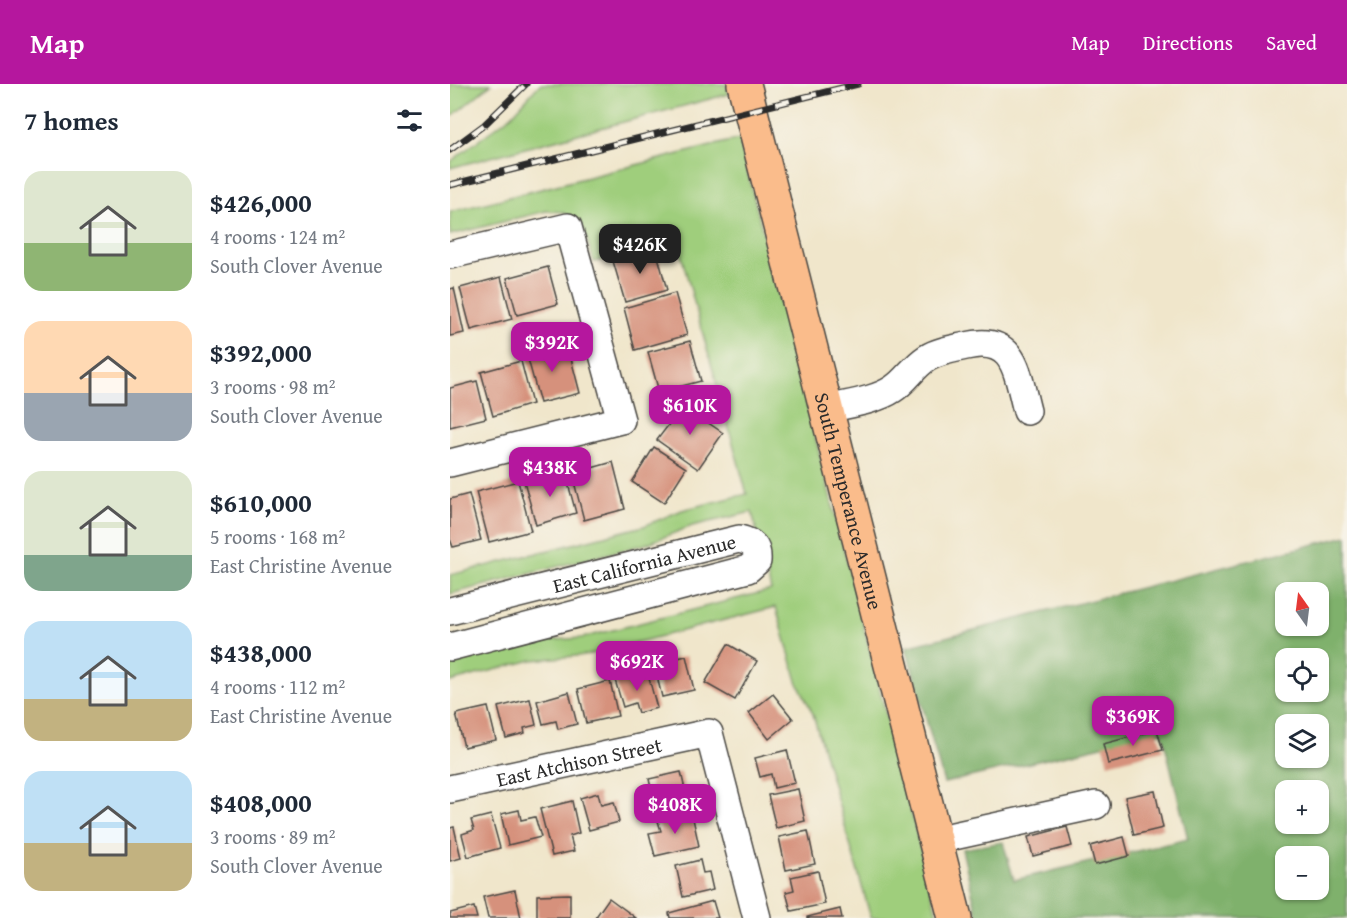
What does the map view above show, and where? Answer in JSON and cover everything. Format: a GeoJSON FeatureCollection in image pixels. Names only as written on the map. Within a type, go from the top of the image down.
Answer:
{"type":"FeatureCollection","features":[{"type":"Feature","properties":{"kind":"main road","name":"South Temperance Avenue"},"geometry":{"type":"LineString","coordinates":[[744,84],[955,918]]}},
{"type":"Feature","properties":{"kind":"street"},"geometry":{"type":"LineString","coordinates":[[450,255],[568,227],[621,420],[450,463]]}},
{"type":"Feature","properties":{"kind":"street"},"geometry":{"type":"LineString","coordinates":[[826,409],[891,391],[928,357],[976,343],[992,343],[1004,349],[1013,360],[1027,411]]}},
{"type":"Feature","properties":{"kind":"street","name":"East California Avenue"},"geometry":{"type":"LineString","coordinates":[[450,611],[739,539],[751,542],[758,550],[758,561],[748,569],[450,647]]}},
{"type":"Feature","properties":{"kind":"street","name":"East Atchison Street"},"geometry":{"type":"LineString","coordinates":[[450,789],[709,733],[757,918]]}},
{"type":"Feature","properties":{"kind":"street"},"geometry":{"type":"LineString","coordinates":[[935,840],[1096,805]]}},
{"type":"Feature","properties":{"kind":"green space"},"geometry":{"type":"Polygon","coordinates":[[[450,84],[491,84],[450,118],[450,84]]]}},
{"type":"Feature","properties":{"kind":"green space"},"geometry":{"type":"Polygon","coordinates":[[[540,84],[726,84],[729,94],[450,168],[450,162],[512,115],[540,84]]]}},
{"type":"Feature","properties":{"kind":"green space"},"geometry":{"type":"Polygon","coordinates":[[[739,139],[938,918],[871,918],[813,714],[797,681],[776,607],[587,655],[532,660],[450,682],[451,662],[528,642],[581,638],[771,590],[752,512],[692,526],[646,544],[450,594],[450,575],[644,526],[682,510],[747,494],[677,240],[594,262],[579,222],[563,212],[546,211],[450,235],[450,212],[739,139]]]}},
{"type":"Feature","properties":{"kind":"green space"},"geometry":{"type":"Polygon","coordinates":[[[1347,536],[1347,918],[978,918],[962,849],[1003,842],[1014,880],[1188,839],[1162,732],[944,783],[906,647],[1347,536]]]}},
{"type":"Feature","properties":{"kind":"building"},"geometry":{"type":"Polygon","coordinates":[[[656,249],[667,290],[625,302],[613,261],[656,249]]]}},
{"type":"Feature","properties":{"kind":"building"},"geometry":{"type":"Polygon","coordinates":[[[548,267],[558,304],[517,315],[507,278],[548,267]]]}},
{"type":"Feature","properties":{"kind":"building"},"geometry":{"type":"Polygon","coordinates":[[[501,277],[512,319],[471,330],[460,288],[501,277]]]}},
{"type":"Feature","properties":{"kind":"building"},"geometry":{"type":"Polygon","coordinates":[[[454,288],[464,333],[450,336],[450,289],[454,288]]]}},
{"type":"Feature","properties":{"kind":"building"},"geometry":{"type":"Polygon","coordinates":[[[675,293],[687,335],[635,350],[624,308],[675,293]]]}},
{"type":"Feature","properties":{"kind":"building"},"geometry":{"type":"Polygon","coordinates":[[[690,341],[701,381],[659,392],[648,352],[690,341]]]}},
{"type":"Feature","properties":{"kind":"building"},"geometry":{"type":"Polygon","coordinates":[[[547,342],[551,355],[569,351],[580,393],[540,403],[525,348],[547,342]]]}},
{"type":"Feature","properties":{"kind":"building"},"geometry":{"type":"Polygon","coordinates":[[[521,361],[532,404],[493,416],[481,372],[521,361]]]}},
{"type":"Feature","properties":{"kind":"building"},"geometry":{"type":"Polygon","coordinates":[[[477,381],[486,418],[450,427],[450,388],[477,381]]]}},
{"type":"Feature","properties":{"kind":"building"},"geometry":{"type":"Polygon","coordinates":[[[679,403],[723,433],[698,469],[657,440],[670,423],[666,420],[679,403]]]}},
{"type":"Feature","properties":{"kind":"building"},"geometry":{"type":"Polygon","coordinates":[[[654,447],[686,468],[664,503],[632,482],[654,447]]]}},
{"type":"Feature","properties":{"kind":"building"},"geometry":{"type":"Polygon","coordinates":[[[613,462],[625,509],[584,520],[573,478],[589,474],[588,469],[613,462]]]}},
{"type":"Feature","properties":{"kind":"building"},"geometry":{"type":"Polygon","coordinates":[[[565,472],[576,513],[536,525],[524,481],[565,472]]]}},
{"type":"Feature","properties":{"kind":"building"},"geometry":{"type":"Polygon","coordinates":[[[518,481],[531,531],[489,542],[476,492],[518,481]]]}},
{"type":"Feature","properties":{"kind":"building"},"geometry":{"type":"Polygon","coordinates":[[[469,494],[481,540],[453,547],[450,539],[450,499],[469,494]]]}},
{"type":"Feature","properties":{"kind":"building"},"geometry":{"type":"Polygon","coordinates":[[[728,644],[757,661],[735,700],[705,683],[728,644]]]}},
{"type":"Feature","properties":{"kind":"building"},"geometry":{"type":"Polygon","coordinates":[[[686,656],[694,690],[662,697],[654,664],[686,656]]]}},
{"type":"Feature","properties":{"kind":"building"},"geometry":{"type":"Polygon","coordinates":[[[647,671],[657,708],[638,713],[635,703],[623,707],[615,680],[647,671]]]}},
{"type":"Feature","properties":{"kind":"building"},"geometry":{"type":"Polygon","coordinates":[[[610,681],[618,716],[586,723],[578,689],[610,681]]]}},
{"type":"Feature","properties":{"kind":"building"},"geometry":{"type":"Polygon","coordinates":[[[569,692],[577,724],[558,729],[556,721],[543,724],[537,701],[569,692]]]}},
{"type":"Feature","properties":{"kind":"building"},"geometry":{"type":"Polygon","coordinates":[[[773,694],[793,719],[769,739],[749,713],[773,694]]]}},
{"type":"Feature","properties":{"kind":"building"},"geometry":{"type":"Polygon","coordinates":[[[530,699],[536,725],[524,728],[525,733],[506,738],[498,707],[530,699]]]}},
{"type":"Feature","properties":{"kind":"building"},"geometry":{"type":"Polygon","coordinates":[[[488,707],[496,740],[464,747],[456,714],[488,707]]]}},
{"type":"Feature","properties":{"kind":"building"},"geometry":{"type":"Polygon","coordinates":[[[1157,730],[1163,750],[1108,764],[1103,744],[1157,730]]]}},
{"type":"Feature","properties":{"kind":"building"},"geometry":{"type":"Polygon","coordinates":[[[787,750],[795,783],[774,788],[771,774],[760,777],[755,758],[787,750]]]}},
{"type":"Feature","properties":{"kind":"building"},"geometry":{"type":"Polygon","coordinates":[[[681,772],[688,803],[656,811],[649,779],[681,772]]]}},
{"type":"Feature","properties":{"kind":"building"},"geometry":{"type":"Polygon","coordinates":[[[798,789],[805,821],[776,828],[768,795],[798,789]]]}},
{"type":"Feature","properties":{"kind":"building"},"geometry":{"type":"Polygon","coordinates":[[[1155,791],[1163,828],[1134,835],[1125,797],[1155,791]]]}},
{"type":"Feature","properties":{"kind":"building"},"geometry":{"type":"Polygon","coordinates":[[[598,793],[601,805],[614,802],[619,822],[589,830],[580,798],[598,793]]]}},
{"type":"Feature","properties":{"kind":"building"},"geometry":{"type":"Polygon","coordinates":[[[572,801],[579,833],[570,836],[574,851],[552,856],[540,809],[572,801]]]}},
{"type":"Feature","properties":{"kind":"building"},"geometry":{"type":"Polygon","coordinates":[[[519,810],[521,820],[535,817],[541,837],[508,845],[501,814],[519,810]]]}},
{"type":"Feature","properties":{"kind":"building"},"geometry":{"type":"Polygon","coordinates":[[[692,814],[699,846],[655,856],[649,833],[661,831],[658,821],[692,814]]]}},
{"type":"Feature","properties":{"kind":"building"},"geometry":{"type":"Polygon","coordinates":[[[491,815],[500,848],[468,857],[462,834],[474,830],[471,820],[491,815]]]}},
{"type":"Feature","properties":{"kind":"building"},"geometry":{"type":"Polygon","coordinates":[[[454,827],[461,858],[450,861],[450,828],[454,827]]]}},
{"type":"Feature","properties":{"kind":"building"},"geometry":{"type":"Polygon","coordinates":[[[1067,827],[1072,846],[1033,856],[1028,837],[1067,827]]]}},
{"type":"Feature","properties":{"kind":"building"},"geometry":{"type":"Polygon","coordinates":[[[808,831],[815,864],[786,870],[779,837],[808,831]]]}},
{"type":"Feature","properties":{"kind":"building"},"geometry":{"type":"Polygon","coordinates":[[[1124,837],[1129,856],[1095,865],[1090,846],[1124,837]]]}},
{"type":"Feature","properties":{"kind":"building"},"geometry":{"type":"Polygon","coordinates":[[[700,860],[703,873],[709,872],[713,890],[683,897],[676,866],[700,860]]]}},
{"type":"Feature","properties":{"kind":"building"},"geometry":{"type":"Polygon","coordinates":[[[818,871],[825,904],[791,911],[786,892],[794,890],[791,877],[818,871]]]}},
{"type":"Feature","properties":{"kind":"building"},"geometry":{"type":"Polygon","coordinates":[[[515,890],[521,918],[488,918],[483,897],[515,890]]]}},
{"type":"Feature","properties":{"kind":"building"},"geometry":{"type":"Polygon","coordinates":[[[570,894],[570,918],[537,918],[537,895],[570,894]]]}},
{"type":"Feature","properties":{"kind":"building"},"geometry":{"type":"Polygon","coordinates":[[[609,898],[636,918],[595,918],[609,898]]]}},
{"type":"Feature","properties":{"kind":"building"},"geometry":{"type":"Polygon","coordinates":[[[713,901],[718,918],[670,918],[669,913],[713,901]]]}},
{"type":"Feature","properties":{"kind":"building"},"geometry":{"type":"Polygon","coordinates":[[[474,907],[477,918],[450,918],[450,913],[474,907]]]}},
{"type":"Feature","properties":{"kind":"building"},"geometry":{"type":"Polygon","coordinates":[[[840,909],[842,918],[807,918],[807,917],[840,909]]]}},
{"type":"Feature","properties":{"kind":"railway"},"geometry":{"type":"LineString","coordinates":[[450,150],[484,125],[526,84]]}},
{"type":"Feature","properties":{"kind":"railway"},"geometry":{"type":"LineString","coordinates":[[450,185],[858,84]]}}]}
